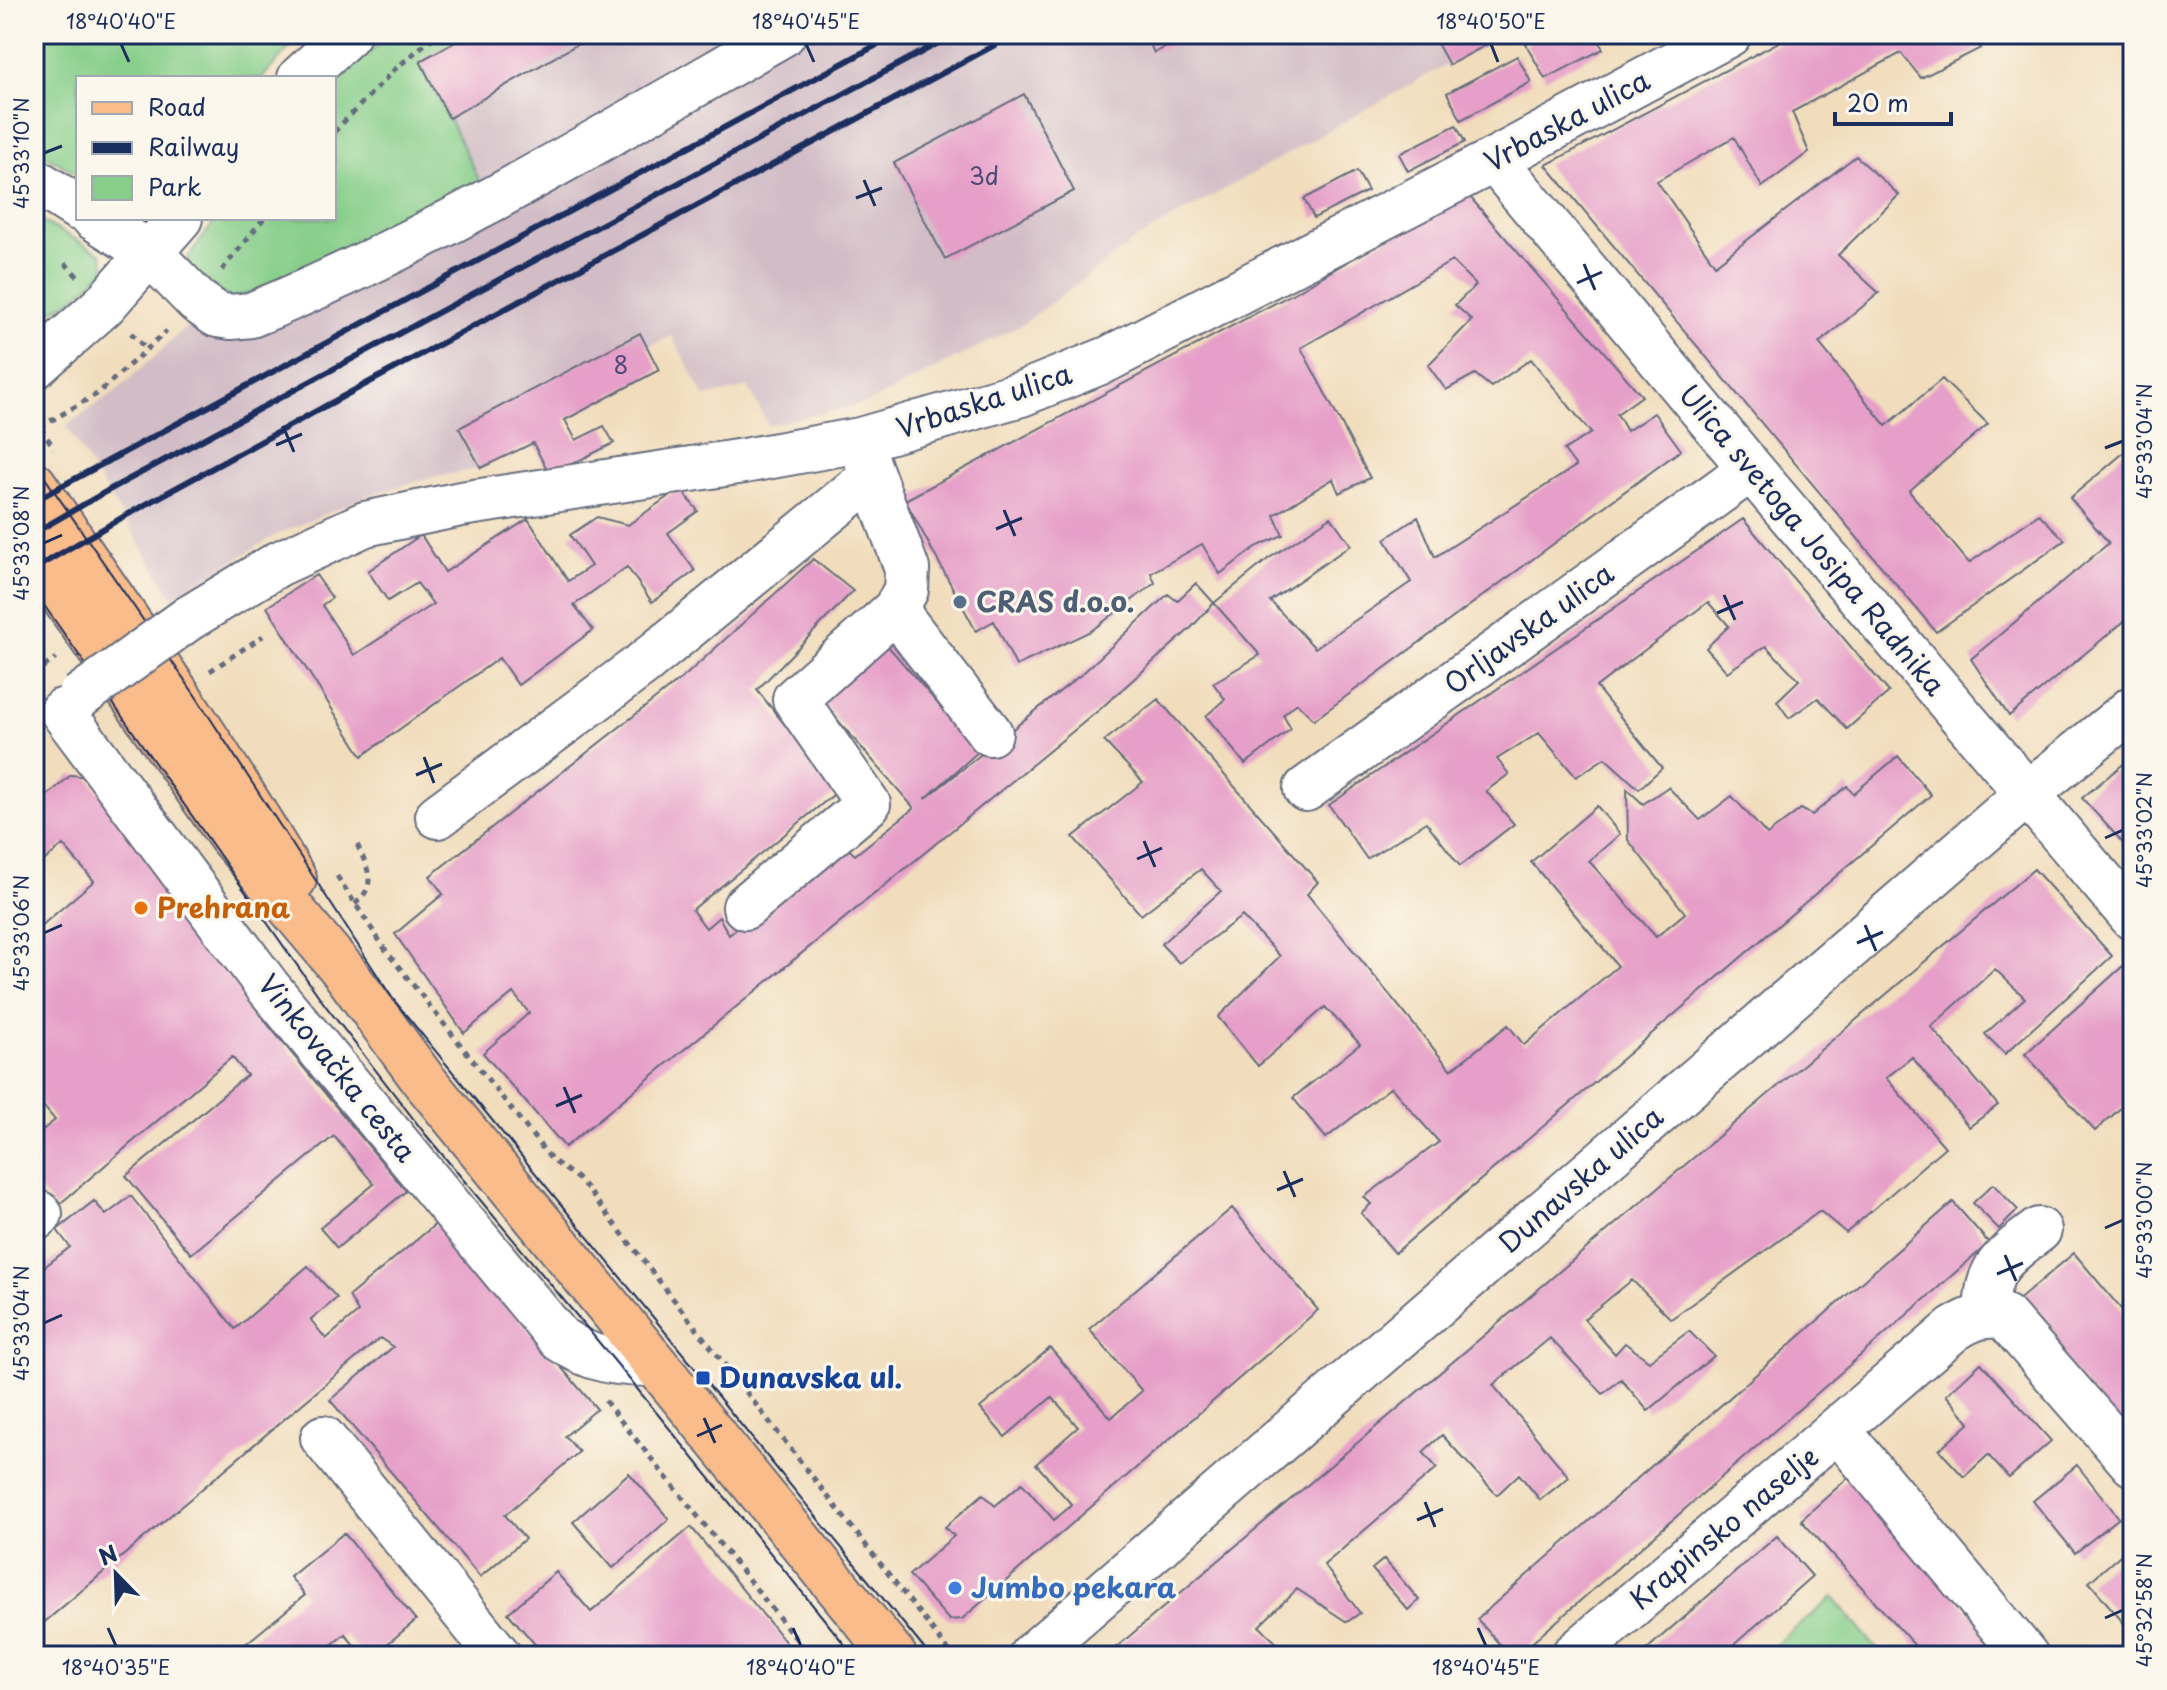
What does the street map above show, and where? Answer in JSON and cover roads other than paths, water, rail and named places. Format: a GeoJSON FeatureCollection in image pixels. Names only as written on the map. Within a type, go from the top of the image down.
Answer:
{"type":"FeatureCollection","features":[{"type":"Feature","properties":{"kind":"main road"},"geometry":{"type":"LineString","coordinates":[[46,469],[261,822],[343,970]]}},
{"type":"Feature","properties":{"kind":"main road"},"geometry":{"type":"LineString","coordinates":[[34,556],[223,826],[343,970],[422,1078],[894,1656]]}},
{"type":"Feature","properties":{"kind":"street"},"geometry":{"type":"LineString","coordinates":[[302,76],[348,34]]}},
{"type":"Feature","properties":{"kind":"street"},"geometry":{"type":"LineString","coordinates":[[97,220],[151,254],[197,301],[217,315],[251,315],[379,259],[518,187],[783,34]]}},
{"type":"Feature","properties":{"kind":"street","name":"Vrbaska ulica"},"geometry":{"type":"LineString","coordinates":[[58,713],[189,618],[278,564],[365,524],[461,504],[698,468],[866,458],[1108,359],[1494,160],[1729,34]]}},
{"type":"Feature","properties":{"kind":"street","name":"Ulica svetoga Josipa Radnika"},"geometry":{"type":"LineString","coordinates":[[1494,160],[1751,469],[2133,918]]}},
{"type":"Feature","properties":{"kind":"street"},"geometry":{"type":"LineString","coordinates":[[34,180],[76,207]]}},
{"type":"Feature","properties":{"kind":"street"},"geometry":{"type":"LineString","coordinates":[[37,360],[104,305],[178,220]]}},
{"type":"Feature","properties":{"kind":"street"},"geometry":{"type":"LineString","coordinates":[[438,816],[643,664],[866,458],[907,569],[906,590],[895,610],[795,699],[868,804],[745,907]]}},
{"type":"Feature","properties":{"kind":"street","name":"Orljavska ulica"},"geometry":{"type":"LineString","coordinates":[[1306,789],[1751,469]]}},
{"type":"Feature","properties":{"kind":"street"},"geometry":{"type":"LineString","coordinates":[[895,610],[990,733]]}},
{"type":"Feature","properties":{"kind":"street","name":"Dunavska ulica"},"geometry":{"type":"LineString","coordinates":[[1031,1656],[2027,794],[2133,708]]}},
{"type":"Feature","properties":{"kind":"street","name":"Vinkovačka cesta"},"geometry":{"type":"LineString","coordinates":[[58,713],[268,987],[560,1339],[577,1351],[598,1359],[617,1364],[655,1364]]}},
{"type":"Feature","properties":{"kind":"street"},"geometry":{"type":"LineString","coordinates":[[2039,1230],[2000,1260],[1990,1280],[1986,1298],[1987,1314],[2005,1317],[2133,1464]]}},
{"type":"Feature","properties":{"kind":"street","name":"Krapinsko naselje"},"geometry":{"type":"LineString","coordinates":[[1573,1656],[1954,1329],[1970,1319],[1987,1314]]}},
{"type":"Feature","properties":{"kind":"street","name":"Krapinsko naselje"},"geometry":{"type":"LineString","coordinates":[[1838,1430],[2026,1656]]}},
{"type":"Feature","properties":{"kind":"street"},"geometry":{"type":"LineString","coordinates":[[323,1438],[499,1656]]}},
{"type":"Feature","properties":{"kind":"tram line"},"geometry":{"type":"LineString","coordinates":[[34,462],[195,695],[393,999],[930,1656]]}},
{"type":"Feature","properties":{"kind":"tram line"},"geometry":{"type":"LineString","coordinates":[[34,591],[325,1005],[426,1135],[854,1656]]}},
{"type":"Feature","properties":{"kind":"railway"},"geometry":{"type":"LineString","coordinates":[[34,501],[897,34]]}},
{"type":"Feature","properties":{"kind":"railway"},"geometry":{"type":"LineString","coordinates":[[34,533],[955,34]]}},
{"type":"Feature","properties":{"kind":"railway"},"geometry":{"type":"LineString","coordinates":[[34,569],[353,391],[1015,34]]}},
{"type":"Feature","properties":{"kind":"place","name":"CRAS d.o.o."},"geometry":{"type":"Point","coordinates":[960,602]}},
{"type":"Feature","properties":{"kind":"place","name":"Prehrana"},"geometry":{"type":"Point","coordinates":[141,908]}},
{"type":"Feature","properties":{"kind":"place","name":"Dunavska ul."},"geometry":{"type":"Point","coordinates":[703,1378]}},
{"type":"Feature","properties":{"kind":"place","name":"Jumbo pekara"},"geometry":{"type":"Point","coordinates":[955,1588]}}]}
